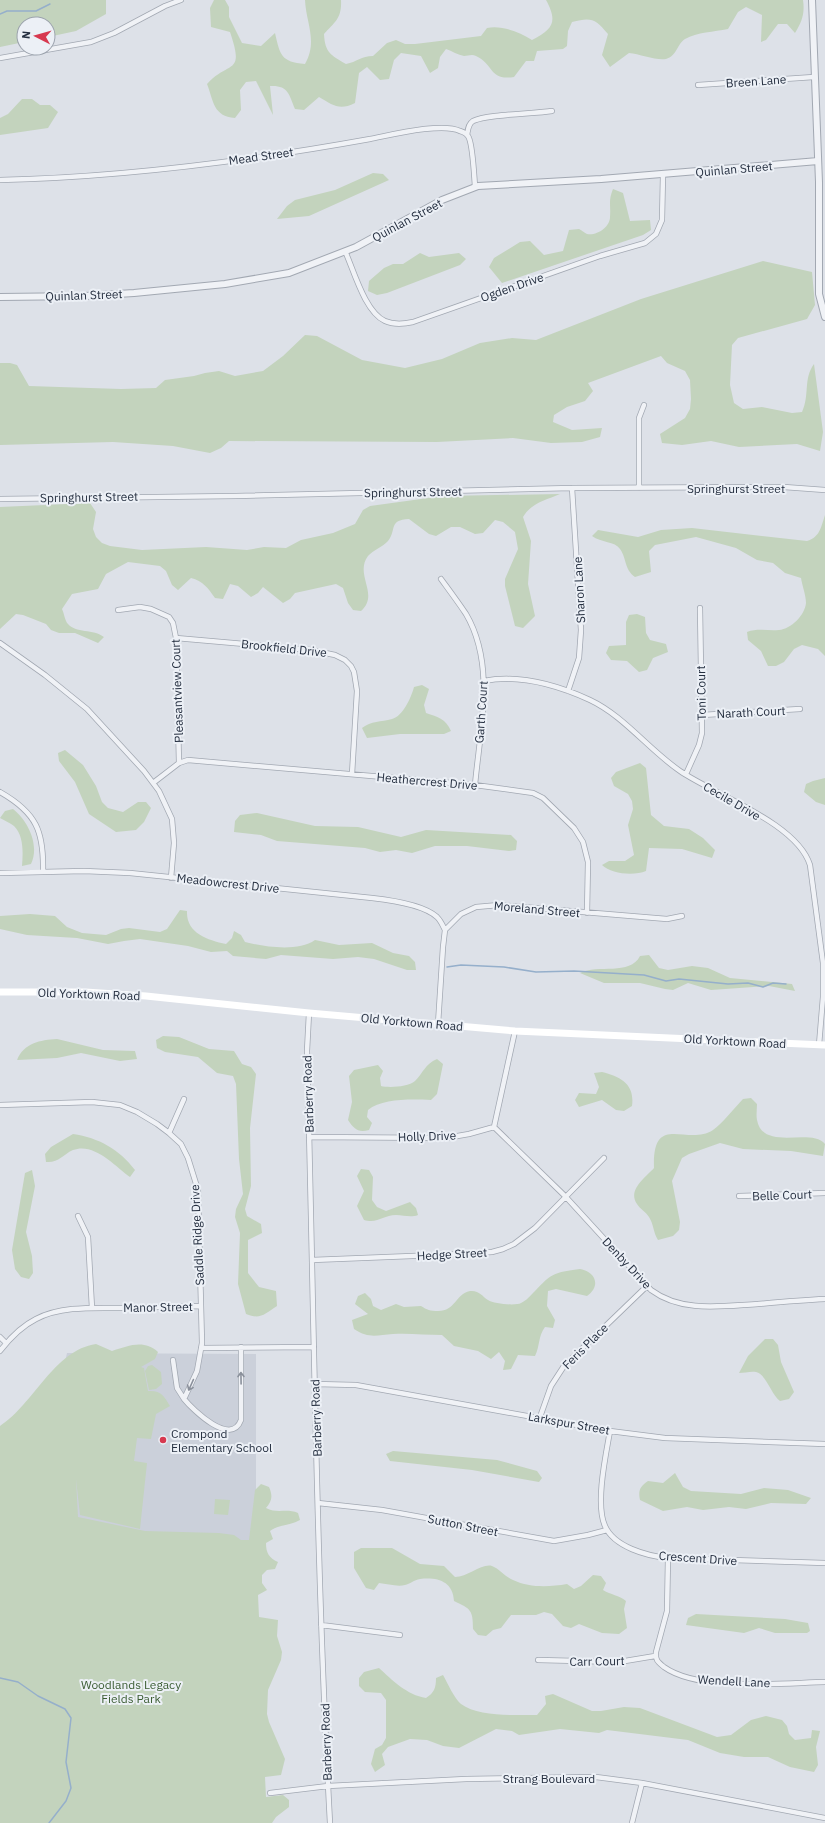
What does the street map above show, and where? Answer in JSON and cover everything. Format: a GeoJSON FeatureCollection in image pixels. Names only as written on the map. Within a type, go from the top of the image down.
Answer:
{"type":"FeatureCollection","features":[{"type":"Feature","properties":{"kind":"main road","name":"Old Yorktown Road"},"geometry":{"type":"LineString","coordinates":[[0,992],[85,992],[146,996],[309,1013],[515,1031],[822,1045]]}},
{"type":"Feature","properties":{"kind":"street"},"geometry":{"type":"LineString","coordinates":[[0,58],[91,42],[114,34],[165,6],[181,0]]}},
{"type":"Feature","properties":{"kind":"street"},"geometry":{"type":"LineString","coordinates":[[812,0],[818,161],[822,182],[818,294],[825,317]]}},
{"type":"Feature","properties":{"kind":"street","name":"Breen Lane"},"geometry":{"type":"LineString","coordinates":[[698,85],[814,77]]}},
{"type":"Feature","properties":{"kind":"street"},"geometry":{"type":"LineString","coordinates":[[475,186],[470,140],[467,135],[468,126],[473,122],[486,118],[552,111]]}},
{"type":"Feature","properties":{"kind":"street","name":"Mead Street"},"geometry":{"type":"LineString","coordinates":[[0,180],[59,178],[190,166],[298,151],[420,130],[457,129],[467,135]]}},
{"type":"Feature","properties":{"kind":"street","name":"Quinlan Street"},"geometry":{"type":"LineString","coordinates":[[0,297],[92,296],[225,284],[289,273],[345,251],[442,200],[475,186],[663,175],[818,161]]}},
{"type":"Feature","properties":{"kind":"street","name":"Ogden Drive"},"geometry":{"type":"LineString","coordinates":[[345,251],[370,307],[385,321],[394,323],[413,322],[600,256],[645,243],[656,234],[662,220],[663,175]]}},
{"type":"Feature","properties":{"kind":"street"},"geometry":{"type":"LineString","coordinates":[[639,488],[639,418],[644,405]]}},
{"type":"Feature","properties":{"kind":"street","name":"Springhurst Street"},"geometry":{"type":"LineString","coordinates":[[0,499],[236,496],[572,488],[784,487],[825,490]]}},
{"type":"Feature","properties":{"kind":"street","name":"Sharon Lane"},"geometry":{"type":"LineString","coordinates":[[568,691],[579,658],[581,630],[572,488]]}},
{"type":"Feature","properties":{"kind":"street","name":"Garth Court"},"geometry":{"type":"LineString","coordinates":[[441,578],[466,615],[480,652],[484,681],[474,784]]}},
{"type":"Feature","properties":{"kind":"street","name":"Pleasantview Court"},"geometry":{"type":"LineString","coordinates":[[118,610],[140,607],[162,612],[169,617],[173,623],[176,638],[179,763]]}},
{"type":"Feature","properties":{"kind":"street","name":"Toni Court"},"geometry":{"type":"LineString","coordinates":[[686,774],[699,745],[702,733],[700,608]]}},
{"type":"Feature","properties":{"kind":"street","name":"Brookfield Drive"},"geometry":{"type":"LineString","coordinates":[[176,638],[318,651],[336,654],[345,660],[354,672],[357,691],[352,774]]}},
{"type":"Feature","properties":{"kind":"street"},"geometry":{"type":"LineString","coordinates":[[0,643],[45,675],[87,709],[153,783],[164,801],[172,819],[174,843],[171,878]]}},
{"type":"Feature","properties":{"kind":"street","name":"Cecile Drive"},"geometry":{"type":"LineString","coordinates":[[484,681],[502,678],[523,680],[568,691],[603,706],[659,755],[686,774],[753,812],[797,842],[807,855],[814,885],[823,963],[822,1045]]}},
{"type":"Feature","properties":{"kind":"street","name":"Narath Court"},"geometry":{"type":"LineString","coordinates":[[702,715],[800,709]]}},
{"type":"Feature","properties":{"kind":"street","name":"Heathercrest Drive"},"geometry":{"type":"LineString","coordinates":[[179,763],[188,760],[474,784],[533,793],[543,798],[574,828],[583,842],[588,857],[587,913]]}},
{"type":"Feature","properties":{"kind":"street"},"geometry":{"type":"LineString","coordinates":[[153,783],[179,763]]}},
{"type":"Feature","properties":{"kind":"street"},"geometry":{"type":"LineString","coordinates":[[0,792],[22,808],[38,828],[44,848],[43,872]]}},
{"type":"Feature","properties":{"kind":"street","name":"Meadowcrest Drive"},"geometry":{"type":"LineString","coordinates":[[0,873],[130,873],[395,901],[437,917],[446,930]]}},
{"type":"Feature","properties":{"kind":"street","name":"Moreland Street"},"geometry":{"type":"LineString","coordinates":[[446,930],[461,914],[476,907],[485,905],[667,919],[682,916]]}},
{"type":"Feature","properties":{"kind":"street"},"geometry":{"type":"LineString","coordinates":[[438,1024],[443,947],[446,930]]}},
{"type":"Feature","properties":{"kind":"street","name":"Barberry Road"},"geometry":{"type":"LineString","coordinates":[[309,1013],[307,1051],[321,1625],[330,1823]]}},
{"type":"Feature","properties":{"kind":"street"},"geometry":{"type":"LineString","coordinates":[[494,1127],[515,1031]]}},
{"type":"Feature","properties":{"kind":"street"},"geometry":{"type":"LineString","coordinates":[[169,1133],[184,1098]]}},
{"type":"Feature","properties":{"kind":"street","name":"Saddle Ridge Drive"},"geometry":{"type":"LineString","coordinates":[[0,1105],[102,1102],[137,1112],[169,1133],[181,1144],[188,1158],[198,1190],[200,1306]]}},
{"type":"Feature","properties":{"kind":"street","name":"Holly Drive"},"geometry":{"type":"LineString","coordinates":[[309,1137],[446,1138],[494,1127]]}},
{"type":"Feature","properties":{"kind":"street","name":"Denby Drive"},"geometry":{"type":"LineString","coordinates":[[494,1127],[565,1196],[647,1286],[660,1297],[690,1306],[728,1306],[825,1299]]}},
{"type":"Feature","properties":{"kind":"street","name":"Hedge Street"},"geometry":{"type":"LineString","coordinates":[[312,1260],[492,1252],[519,1240],[535,1228],[604,1158]]}},
{"type":"Feature","properties":{"kind":"street","name":"Belle Court"},"geometry":{"type":"LineString","coordinates":[[739,1196],[825,1193]]}},
{"type":"Feature","properties":{"kind":"street"},"geometry":{"type":"LineString","coordinates":[[78,1216],[88,1237],[92,1308]]}},
{"type":"Feature","properties":{"kind":"street","name":"Feris Place"},"geometry":{"type":"LineString","coordinates":[[540,1418],[551,1386],[564,1366],[647,1286]]}},
{"type":"Feature","properties":{"kind":"street","name":"Manor Street"},"geometry":{"type":"LineString","coordinates":[[0,1351],[6,1343],[26,1325],[37,1318],[59,1311],[92,1308],[200,1306],[201,1348],[197,1371],[184,1399]]}},
{"type":"Feature","properties":{"kind":"street"},"geometry":{"type":"LineString","coordinates":[[0,1337],[6,1343]]}},
{"type":"Feature","properties":{"kind":"street"},"geometry":{"type":"LineString","coordinates":[[201,1348],[314,1347]]}},
{"type":"Feature","properties":{"kind":"street"},"geometry":{"type":"LineString","coordinates":[[174,1360],[177,1388],[184,1399],[199,1415],[220,1428],[233,1429],[237,1427],[241,1420],[242,1348]]}},
{"type":"Feature","properties":{"kind":"street","name":"Larkspur Street"},"geometry":{"type":"LineString","coordinates":[[315,1384],[356,1385],[540,1418],[665,1438],[825,1444]]}},
{"type":"Feature","properties":{"kind":"street","name":"Crescent Drive"},"geometry":{"type":"LineString","coordinates":[[610,1430],[604,1466],[601,1505],[602,1518],[607,1530],[619,1543],[646,1553],[668,1558],[825,1563]]}},
{"type":"Feature","properties":{"kind":"street","name":"Sutton Street"},"geometry":{"type":"LineString","coordinates":[[318,1503],[382,1510],[554,1541],[607,1530]]}},
{"type":"Feature","properties":{"kind":"street"},"geometry":{"type":"LineString","coordinates":[[655,1656],[667,1611],[668,1558]]}},
{"type":"Feature","properties":{"kind":"street"},"geometry":{"type":"LineString","coordinates":[[321,1625],[400,1635]]}},
{"type":"Feature","properties":{"kind":"street","name":"Carr Court"},"geometry":{"type":"LineString","coordinates":[[538,1660],[619,1662],[655,1656]]}},
{"type":"Feature","properties":{"kind":"street","name":"Wendell Lane"},"geometry":{"type":"LineString","coordinates":[[655,1656],[657,1662],[668,1670],[681,1676],[708,1682],[737,1684],[825,1682]]}},
{"type":"Feature","properties":{"kind":"street","name":"Strang Boulevard"},"geometry":{"type":"LineString","coordinates":[[270,1793],[328,1786],[466,1779],[579,1777],[614,1779],[642,1783],[825,1818]]}},
{"type":"Feature","properties":{"kind":"street"},"geometry":{"type":"LineString","coordinates":[[632,1823],[642,1783]]}},
{"type":"Feature","properties":{"kind":"shaded area","name":"Crompond Elementary School"},"geometry":{"type":"Polygon","coordinates":[[[67,1353],[256,1354],[256,1549],[142,1536],[75,1518],[65,1362],[67,1353]]]}},
{"type":"Feature","properties":{"kind":"green space"},"geometry":{"type":"Polygon","coordinates":[[[0,0],[106,0],[106,14],[76,31],[56,35],[56,16],[16,16],[16,44],[0,47],[0,0]]]}},
{"type":"Feature","properties":{"kind":"green space"},"geometry":{"type":"Polygon","coordinates":[[[214,0],[225,0],[229,7],[229,17],[242,43],[261,46],[275,33],[278,47],[283,56],[291,61],[305,64],[311,48],[311,40],[305,0],[341,0],[339,16],[324,34],[327,49],[336,58],[346,64],[365,57],[373,56],[387,43],[396,40],[405,44],[415,44],[481,36],[487,28],[493,27],[504,28],[522,34],[532,40],[545,32],[551,24],[552,14],[546,0],[803,0],[804,9],[801,21],[795,33],[787,24],[778,24],[766,40],[761,42],[762,15],[746,7],[738,12],[728,29],[700,34],[685,39],[682,41],[675,53],[666,59],[658,59],[629,53],[610,67],[602,55],[608,34],[593,20],[572,22],[568,31],[567,46],[563,49],[537,51],[534,61],[526,61],[514,77],[500,77],[492,71],[482,59],[473,55],[464,56],[446,49],[440,57],[438,68],[430,73],[421,56],[401,53],[394,60],[389,79],[380,80],[367,67],[359,73],[355,103],[345,107],[336,106],[319,97],[304,110],[295,109],[289,95],[284,89],[281,87],[270,86],[273,115],[256,81],[246,82],[240,90],[241,110],[235,118],[228,117],[218,111],[215,107],[207,84],[232,66],[236,55],[230,32],[211,27],[210,8],[214,0]]]}},
{"type":"Feature","properties":{"kind":"green space"},"geometry":{"type":"Polygon","coordinates":[[[22,99],[32,99],[40,105],[50,105],[58,112],[48,128],[0,135],[0,118],[8,114],[22,99]]]}},
{"type":"Feature","properties":{"kind":"green space"},"geometry":{"type":"Polygon","coordinates":[[[373,173],[383,174],[389,180],[309,216],[277,219],[287,206],[295,200],[335,190],[373,173]]]}},
{"type":"Feature","properties":{"kind":"green space"},"geometry":{"type":"Polygon","coordinates":[[[613,189],[623,193],[630,221],[650,220],[651,230],[643,235],[502,283],[489,267],[494,258],[520,242],[530,241],[544,255],[563,251],[569,230],[579,229],[587,234],[595,234],[599,232],[608,224],[609,221],[610,200],[613,189]]]}},
{"type":"Feature","properties":{"kind":"green space"},"geometry":{"type":"Polygon","coordinates":[[[420,253],[429,257],[459,253],[466,259],[460,265],[387,293],[377,295],[368,291],[369,281],[384,268],[393,264],[403,264],[420,253]]]}},
{"type":"Feature","properties":{"kind":"green space"},"geometry":{"type":"Polygon","coordinates":[[[763,261],[812,272],[815,305],[807,319],[738,338],[732,345],[730,385],[734,403],[743,409],[762,407],[792,413],[802,412],[806,399],[807,381],[814,364],[823,432],[820,451],[797,444],[739,447],[711,441],[682,445],[662,443],[660,434],[685,418],[690,409],[691,399],[690,380],[685,371],[667,363],[661,356],[588,383],[593,391],[585,401],[567,407],[554,415],[553,422],[572,430],[602,428],[600,437],[582,442],[551,443],[513,438],[437,442],[229,441],[221,448],[210,453],[173,446],[113,442],[0,445],[0,363],[17,365],[29,386],[121,389],[156,388],[165,380],[205,373],[219,371],[235,376],[263,371],[283,356],[305,335],[317,336],[362,360],[405,368],[442,359],[480,343],[512,338],[536,340],[641,299],[763,261]]]}},
{"type":"Feature","properties":{"kind":"green space"},"geometry":{"type":"Polygon","coordinates":[[[560,494],[544,500],[530,508],[523,517],[531,541],[528,584],[535,616],[523,628],[515,626],[505,586],[505,579],[518,549],[515,532],[503,522],[495,520],[483,533],[475,534],[460,527],[451,527],[436,536],[429,534],[409,519],[398,521],[394,526],[391,537],[388,541],[368,556],[364,563],[368,598],[366,605],[361,611],[353,610],[348,603],[343,588],[336,584],[295,593],[290,599],[283,603],[263,587],[258,593],[251,597],[238,586],[230,584],[223,599],[215,598],[205,585],[195,579],[191,578],[178,590],[172,585],[166,571],[160,566],[128,562],[106,574],[98,589],[72,594],[62,609],[66,621],[71,627],[95,633],[104,637],[98,643],[75,633],[59,633],[51,630],[46,624],[23,615],[16,614],[0,629],[0,507],[90,503],[96,512],[93,529],[96,537],[102,543],[110,546],[142,550],[206,547],[247,550],[264,547],[286,548],[301,540],[333,533],[355,524],[363,510],[370,506],[443,496],[560,494]]]}},
{"type":"Feature","properties":{"kind":"green space"},"geometry":{"type":"Polygon","coordinates":[[[825,515],[825,656],[818,649],[802,645],[794,649],[784,662],[776,666],[768,666],[761,651],[748,640],[747,632],[755,630],[784,629],[797,621],[805,608],[806,603],[801,578],[785,573],[773,563],[757,560],[736,548],[696,537],[655,545],[649,551],[651,572],[635,577],[629,571],[618,546],[599,540],[592,536],[598,530],[638,537],[661,530],[692,528],[807,541],[815,537],[821,527],[825,515]]]}},
{"type":"Feature","properties":{"kind":"green space"},"geometry":{"type":"Polygon","coordinates":[[[637,614],[645,617],[646,633],[650,640],[666,644],[668,652],[653,658],[647,670],[639,672],[627,661],[611,660],[606,653],[609,646],[626,645],[626,622],[629,615],[637,614]]]}},
{"type":"Feature","properties":{"kind":"green space"},"geometry":{"type":"Polygon","coordinates":[[[422,685],[429,689],[424,705],[426,713],[438,717],[444,721],[451,731],[444,734],[400,734],[367,738],[362,728],[373,723],[396,717],[406,706],[414,687],[422,685]]]}},
{"type":"Feature","properties":{"kind":"green space"},"geometry":{"type":"Polygon","coordinates":[[[65,750],[83,765],[96,786],[102,802],[108,808],[123,812],[138,802],[146,802],[151,808],[144,822],[136,830],[116,832],[89,814],[75,782],[59,761],[58,753],[65,750]]]}},
{"type":"Feature","properties":{"kind":"green space"},"geometry":{"type":"Polygon","coordinates":[[[640,763],[646,768],[651,815],[664,826],[689,829],[703,838],[715,850],[712,858],[682,849],[649,848],[646,871],[641,873],[629,874],[617,872],[602,865],[609,861],[625,861],[634,855],[628,825],[633,809],[632,801],[628,794],[614,786],[611,778],[616,772],[640,763]]]}},
{"type":"Feature","properties":{"kind":"green space"},"geometry":{"type":"Polygon","coordinates":[[[825,778],[825,805],[816,802],[804,792],[806,784],[825,778]]]}},
{"type":"Feature","properties":{"kind":"green space"},"geometry":{"type":"Polygon","coordinates":[[[13,809],[23,820],[31,834],[34,849],[31,864],[22,866],[23,850],[20,835],[14,826],[0,818],[5,811],[13,809]]]}},
{"type":"Feature","properties":{"kind":"green space"},"geometry":{"type":"Polygon","coordinates":[[[257,813],[315,826],[358,827],[401,837],[426,830],[511,835],[517,841],[516,850],[509,851],[467,846],[435,846],[412,853],[396,850],[380,852],[365,848],[277,841],[261,835],[234,832],[235,821],[240,815],[257,813]]]}},
{"type":"Feature","properties":{"kind":"green space"},"geometry":{"type":"Polygon","coordinates":[[[180,910],[187,911],[190,925],[199,934],[205,938],[226,944],[232,938],[234,931],[241,935],[245,942],[271,947],[300,946],[315,940],[339,945],[372,943],[393,953],[409,956],[415,962],[416,970],[407,970],[374,959],[358,957],[333,959],[281,955],[266,959],[233,956],[227,951],[211,952],[188,946],[140,939],[108,944],[77,938],[27,935],[0,929],[0,916],[30,914],[55,916],[67,927],[82,933],[106,935],[121,929],[129,928],[160,932],[167,929],[180,910]]]}},
{"type":"Feature","properties":{"kind":"green space"},"geometry":{"type":"Polygon","coordinates":[[[649,955],[659,968],[668,970],[692,966],[708,968],[730,978],[792,984],[795,991],[769,986],[711,990],[688,983],[673,990],[640,983],[604,983],[580,973],[596,969],[613,969],[629,966],[640,956],[649,955]]]}},
{"type":"Feature","properties":{"kind":"green space"},"geometry":{"type":"Polygon","coordinates":[[[163,1036],[179,1037],[209,1049],[234,1051],[242,1064],[251,1067],[256,1074],[250,1128],[251,1186],[245,1209],[247,1216],[261,1224],[262,1233],[248,1240],[248,1273],[259,1287],[276,1291],[277,1306],[262,1315],[251,1316],[246,1314],[238,1284],[240,1233],[235,1217],[236,1209],[243,1194],[239,1159],[236,1084],[233,1076],[217,1073],[198,1057],[165,1052],[157,1048],[156,1040],[163,1036]]]}},
{"type":"Feature","properties":{"kind":"green space"},"geometry":{"type":"Polygon","coordinates":[[[57,1039],[103,1050],[135,1051],[137,1059],[120,1061],[81,1053],[57,1058],[17,1060],[20,1054],[28,1046],[45,1040],[57,1039]]]}},
{"type":"Feature","properties":{"kind":"green space"},"geometry":{"type":"Polygon","coordinates":[[[437,1059],[443,1064],[437,1094],[431,1100],[398,1100],[381,1103],[374,1106],[368,1110],[367,1117],[372,1123],[369,1130],[359,1131],[350,1123],[348,1120],[352,1102],[349,1076],[354,1070],[378,1065],[383,1071],[380,1078],[381,1086],[389,1087],[408,1085],[415,1081],[427,1066],[437,1059]]]}},
{"type":"Feature","properties":{"kind":"green space"},"geometry":{"type":"Polygon","coordinates":[[[602,1072],[621,1079],[629,1087],[632,1098],[632,1106],[624,1111],[616,1110],[602,1100],[579,1107],[575,1100],[579,1093],[596,1094],[599,1087],[594,1073],[602,1072]]]}},
{"type":"Feature","properties":{"kind":"green space"},"geometry":{"type":"Polygon","coordinates":[[[751,1098],[757,1104],[757,1120],[761,1130],[768,1135],[777,1137],[818,1139],[825,1144],[823,1156],[791,1151],[743,1149],[720,1143],[689,1154],[682,1158],[672,1181],[680,1222],[679,1230],[673,1236],[658,1240],[651,1220],[637,1204],[634,1194],[642,1180],[654,1168],[655,1151],[659,1140],[665,1135],[703,1134],[713,1130],[743,1099],[751,1098]]]}},
{"type":"Feature","properties":{"kind":"green space"},"geometry":{"type":"Polygon","coordinates":[[[73,1134],[91,1138],[115,1150],[135,1170],[130,1177],[104,1156],[89,1149],[81,1148],[73,1150],[54,1161],[46,1162],[45,1154],[51,1147],[73,1134]]]}},
{"type":"Feature","properties":{"kind":"green space"},"geometry":{"type":"Polygon","coordinates":[[[361,1169],[369,1170],[373,1177],[372,1200],[377,1207],[386,1211],[410,1202],[416,1208],[418,1215],[391,1215],[373,1221],[364,1220],[357,1206],[364,1191],[357,1176],[361,1169]]]}},
{"type":"Feature","properties":{"kind":"green space"},"geometry":{"type":"Polygon","coordinates":[[[32,1170],[35,1186],[26,1232],[32,1256],[33,1273],[29,1279],[21,1277],[15,1269],[12,1250],[25,1173],[32,1170]]]}},
{"type":"Feature","properties":{"kind":"green space"},"geometry":{"type":"Polygon","coordinates":[[[580,1269],[590,1273],[593,1276],[595,1280],[594,1288],[587,1296],[556,1289],[548,1291],[547,1306],[555,1320],[553,1328],[545,1327],[543,1330],[535,1356],[518,1355],[511,1369],[503,1370],[505,1361],[499,1352],[491,1359],[478,1351],[454,1346],[442,1335],[399,1334],[373,1336],[364,1334],[354,1329],[352,1320],[368,1314],[355,1304],[358,1296],[365,1293],[371,1299],[373,1306],[381,1310],[396,1304],[404,1307],[421,1306],[433,1311],[444,1310],[452,1305],[461,1295],[470,1291],[478,1292],[491,1301],[518,1304],[525,1301],[554,1274],[580,1269]]]}},
{"type":"Feature","properties":{"kind":"green space"},"geometry":{"type":"Polygon","coordinates":[[[765,1339],[773,1339],[778,1345],[781,1362],[794,1392],[789,1399],[780,1401],[766,1380],[760,1374],[756,1372],[739,1373],[748,1356],[765,1339]]]}},
{"type":"Feature","properties":{"kind":"green space","name":"Woodlands Legacy Fields Park"},"geometry":{"type":"Polygon","coordinates":[[[96,1344],[112,1351],[130,1346],[142,1345],[153,1348],[158,1352],[155,1359],[141,1367],[144,1368],[148,1391],[162,1394],[170,1406],[156,1414],[151,1439],[137,1438],[134,1461],[147,1463],[140,1529],[80,1515],[76,1479],[78,1517],[145,1531],[219,1533],[234,1535],[241,1540],[249,1540],[255,1490],[261,1484],[269,1487],[271,1493],[271,1501],[266,1508],[274,1511],[290,1511],[298,1513],[300,1520],[277,1527],[270,1531],[273,1539],[266,1543],[267,1550],[270,1557],[278,1562],[275,1569],[267,1570],[262,1575],[262,1583],[267,1590],[258,1595],[259,1617],[278,1620],[277,1636],[282,1652],[281,1660],[268,1690],[267,1714],[285,1759],[281,1775],[265,1777],[266,1797],[283,1795],[289,1800],[289,1807],[276,1817],[272,1823],[0,1823],[0,1426],[23,1405],[56,1367],[68,1356],[81,1348],[96,1344]]]}},
{"type":"Feature","properties":{"kind":"green space"},"geometry":{"type":"Polygon","coordinates":[[[152,1365],[161,1372],[162,1384],[156,1389],[149,1390],[145,1371],[148,1366],[152,1365]]]}},
{"type":"Feature","properties":{"kind":"green space"},"geometry":{"type":"Polygon","coordinates":[[[393,1451],[497,1460],[537,1471],[542,1478],[539,1482],[472,1470],[390,1461],[386,1454],[393,1451]]]}},
{"type":"Feature","properties":{"kind":"green space"},"geometry":{"type":"Polygon","coordinates":[[[675,1473],[683,1487],[691,1491],[741,1494],[764,1488],[788,1490],[811,1498],[806,1504],[771,1503],[746,1509],[729,1507],[703,1510],[687,1507],[663,1511],[640,1500],[640,1489],[645,1483],[648,1481],[663,1483],[675,1473]]]}},
{"type":"Feature","properties":{"kind":"green space"},"geometry":{"type":"Polygon","coordinates":[[[215,1499],[230,1500],[228,1515],[214,1514],[215,1499]]]}},
{"type":"Feature","properties":{"kind":"green space"},"geometry":{"type":"Polygon","coordinates":[[[361,1548],[392,1548],[420,1564],[444,1566],[455,1577],[465,1575],[484,1566],[492,1566],[510,1579],[519,1583],[533,1586],[567,1584],[574,1589],[581,1586],[593,1575],[601,1576],[606,1583],[603,1590],[621,1597],[626,1601],[624,1609],[627,1628],[619,1634],[602,1633],[579,1624],[571,1628],[563,1626],[552,1614],[544,1612],[536,1615],[511,1615],[501,1628],[493,1630],[486,1636],[478,1635],[473,1629],[470,1611],[454,1601],[451,1589],[443,1582],[432,1579],[420,1579],[402,1586],[379,1583],[374,1590],[366,1588],[354,1568],[354,1552],[361,1548]]]}},
{"type":"Feature","properties":{"kind":"green space"},"geometry":{"type":"Polygon","coordinates":[[[696,1614],[785,1619],[808,1623],[810,1631],[807,1633],[775,1633],[759,1628],[744,1633],[686,1625],[688,1618],[696,1614]]]}},
{"type":"Feature","properties":{"kind":"green space"},"geometry":{"type":"Polygon","coordinates":[[[379,1668],[412,1694],[426,1698],[434,1690],[436,1678],[443,1675],[454,1695],[461,1704],[468,1708],[487,1713],[537,1715],[546,1704],[545,1696],[553,1694],[592,1711],[624,1707],[640,1708],[717,1737],[731,1735],[751,1720],[766,1716],[782,1720],[787,1726],[789,1734],[795,1740],[811,1738],[812,1730],[820,1731],[816,1747],[818,1765],[814,1772],[790,1767],[768,1757],[744,1757],[720,1753],[688,1740],[607,1730],[599,1733],[560,1729],[519,1735],[512,1731],[496,1729],[459,1748],[443,1746],[427,1740],[410,1739],[388,1747],[382,1754],[385,1765],[375,1772],[371,1764],[375,1749],[382,1745],[386,1738],[386,1700],[381,1693],[365,1692],[359,1686],[359,1678],[364,1672],[379,1668]]]}},
{"type":"Feature","properties":{"kind":"waterway"},"geometry":{"type":"LineString","coordinates":[[0,14],[7,11],[36,11],[50,4]]}},
{"type":"Feature","properties":{"kind":"waterway"},"geometry":{"type":"LineString","coordinates":[[447,967],[461,965],[504,967],[536,972],[574,971],[644,975],[666,981],[679,979],[728,984],[748,983],[763,987],[773,983],[786,984]]}},
{"type":"Feature","properties":{"kind":"waterway"},"geometry":{"type":"LineString","coordinates":[[0,1678],[18,1682],[38,1696],[65,1709],[71,1718],[66,1762],[71,1788],[66,1801],[49,1823]]}},
{"type":"Feature","properties":{"kind":"place","name":"Crompond Elementary School"},"geometry":{"type":"Point","coordinates":[163,1440]}}]}
